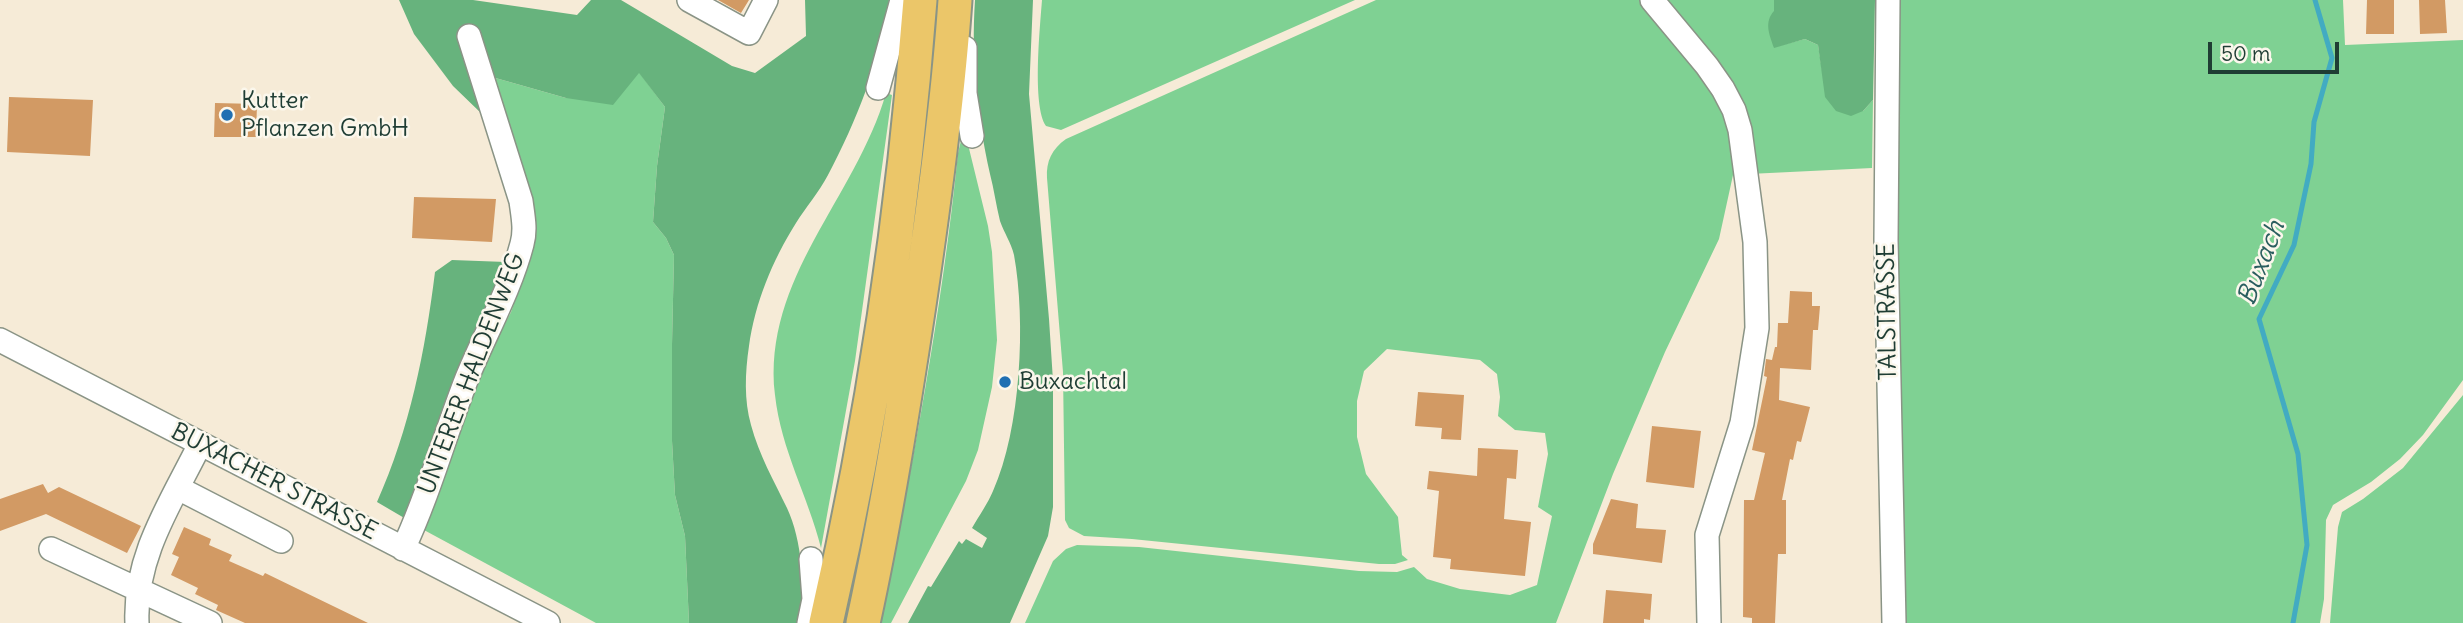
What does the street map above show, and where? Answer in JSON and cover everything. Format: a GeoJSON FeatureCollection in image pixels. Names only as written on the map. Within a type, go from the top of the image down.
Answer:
{"type":"FeatureCollection","features":[{"type":"Feature","properties":{"kind":"highway"},"geometry":{"type":"LineString","coordinates":[[826,623],[840,564],[874,375],[903,180],[920,0]]}},
{"type":"Feature","properties":{"kind":"highway"},"geometry":{"type":"LineString","coordinates":[[863,623],[908,382],[932,221],[955,6]]}},
{"type":"Feature","properties":{"kind":"street"},"geometry":{"type":"LineString","coordinates":[[689,0],[749,33],[766,0]]}},
{"type":"Feature","properties":{"kind":"street"},"geometry":{"type":"LineString","coordinates":[[878,88],[902,0]]}},
{"type":"Feature","properties":{"kind":"street"},"geometry":{"type":"LineString","coordinates":[[1651,0],[1707,66],[1734,110],[1740,130],[1755,242],[1756,328],[1742,423],[1707,535],[1709,623]]}},
{"type":"Feature","properties":{"kind":"street","name":"TALSTRASSE"},"geometry":{"type":"LineString","coordinates":[[1888,0],[1886,240],[1895,623]]}},
{"type":"Feature","properties":{"kind":"street"},"geometry":{"type":"LineString","coordinates":[[955,6],[965,35],[965,93],[972,136]]}},
{"type":"Feature","properties":{"kind":"street","name":"UNTERER HALDENWEG"},"geometry":{"type":"LineString","coordinates":[[404,549],[416,523],[467,378],[523,241],[521,201],[469,37]]}},
{"type":"Feature","properties":{"kind":"street","name":"BUXACHER STRASSE"},"geometry":{"type":"LineString","coordinates":[[0,340],[548,623]]}},
{"type":"Feature","properties":{"kind":"street"},"geometry":{"type":"LineString","coordinates":[[137,623],[139,590],[150,542],[200,444]]}},
{"type":"Feature","properties":{"kind":"street"},"geometry":{"type":"LineString","coordinates":[[178,488],[281,541]]}},
{"type":"Feature","properties":{"kind":"street"},"geometry":{"type":"LineString","coordinates":[[51,549],[211,623]]}},
{"type":"Feature","properties":{"kind":"street"},"geometry":{"type":"LineString","coordinates":[[809,623],[814,599],[811,559]]}},
{"type":"Feature","properties":{"kind":"green space"},"geometry":{"type":"Polygon","coordinates":[[[399,0],[473,0],[577,15],[591,0],[621,0],[732,66],[755,73],[806,36],[805,0],[889,0],[880,46],[858,112],[828,175],[796,223],[772,267],[760,298],[749,346],[746,386],[751,425],[762,457],[787,508],[799,549],[802,595],[798,623],[689,623],[685,536],[675,495],[672,441],[674,255],[666,238],[653,222],[665,107],[639,73],[613,105],[566,98],[492,77],[483,115],[453,86],[414,34],[399,0]]]}},
{"type":"Feature","properties":{"kind":"green space"},"geometry":{"type":"Polygon","coordinates":[[[975,0],[1033,0],[1029,94],[1053,381],[1053,507],[1048,536],[1010,623],[908,623],[928,586],[931,587],[959,541],[962,544],[966,539],[982,548],[987,538],[972,528],[991,496],[1002,466],[1015,406],[1020,342],[1018,282],[1013,250],[1000,221],[985,152],[976,87],[975,0]]]}},
{"type":"Feature","properties":{"kind":"green space"},"geometry":{"type":"Polygon","coordinates":[[[1042,0],[1355,0],[1061,130],[1046,126],[1039,101],[1042,0]]]}},
{"type":"Feature","properties":{"kind":"green space"},"geometry":{"type":"Polygon","coordinates":[[[1376,0],[1646,0],[1720,92],[1742,174],[1733,175],[1719,239],[1665,352],[1613,474],[1556,623],[1025,623],[1053,561],[1066,549],[1077,545],[1139,547],[1359,571],[1397,572],[1414,567],[1427,579],[1460,589],[1510,595],[1537,585],[1552,516],[1538,507],[1548,454],[1545,433],[1515,430],[1498,416],[1500,397],[1497,374],[1480,360],[1387,349],[1364,371],[1357,401],[1357,437],[1366,474],[1398,517],[1402,555],[1408,560],[1395,564],[1379,564],[1084,536],[1069,528],[1065,520],[1063,372],[1047,178],[1049,161],[1054,151],[1066,139],[1376,0]]]}},
{"type":"Feature","properties":{"kind":"green space"},"geometry":{"type":"Polygon","coordinates":[[[1656,0],[1774,0],[1774,47],[1805,39],[1818,45],[1822,70],[1863,111],[1873,100],[1872,168],[1749,174],[1745,145],[1656,0]]]}},
{"type":"Feature","properties":{"kind":"green space"},"geometry":{"type":"Polygon","coordinates":[[[1774,0],[1875,0],[1873,100],[1863,111],[1851,116],[1836,111],[1825,97],[1818,45],[1805,39],[1774,48],[1768,24],[1774,11],[1774,0]]]}},
{"type":"Feature","properties":{"kind":"green space"},"geometry":{"type":"Polygon","coordinates":[[[1897,0],[2343,0],[2345,45],[2463,40],[2463,380],[2423,435],[2400,459],[2371,482],[2333,505],[2326,520],[2324,599],[2320,623],[1903,623],[1895,238],[1897,0]]]}},
{"type":"Feature","properties":{"kind":"green space"},"geometry":{"type":"Polygon","coordinates":[[[639,72],[665,107],[653,222],[666,238],[674,255],[672,441],[675,495],[685,536],[689,623],[596,623],[424,530],[478,376],[511,312],[534,246],[536,231],[522,166],[492,77],[566,98],[639,72]]]}},
{"type":"Feature","properties":{"kind":"green space"},"geometry":{"type":"Polygon","coordinates":[[[886,93],[892,95],[855,361],[821,548],[778,415],[775,353],[783,313],[796,276],[854,168],[886,93]]]}},
{"type":"Feature","properties":{"kind":"green space"},"geometry":{"type":"Polygon","coordinates":[[[964,128],[992,252],[997,340],[992,387],[978,450],[966,481],[891,623],[881,623],[925,389],[944,272],[958,153],[964,128]]]}},
{"type":"Feature","properties":{"kind":"green space"},"geometry":{"type":"Polygon","coordinates":[[[452,260],[506,262],[476,331],[406,519],[377,502],[399,446],[415,389],[435,272],[452,260]]]}},
{"type":"Feature","properties":{"kind":"green space"},"geometry":{"type":"Polygon","coordinates":[[[2463,395],[2463,623],[2330,623],[2338,527],[2342,512],[2403,468],[2463,395]]]}},
{"type":"Feature","properties":{"kind":"building"},"geometry":{"type":"Polygon","coordinates":[[[718,0],[749,0],[741,13],[718,0]]]}},
{"type":"Feature","properties":{"kind":"building"},"geometry":{"type":"Polygon","coordinates":[[[2367,0],[2394,0],[2394,34],[2366,34],[2367,0]]]}},
{"type":"Feature","properties":{"kind":"building"},"geometry":{"type":"Polygon","coordinates":[[[2419,0],[2445,0],[2447,33],[2420,34],[2419,0]]]}},
{"type":"Feature","properties":{"kind":"building"},"geometry":{"type":"Polygon","coordinates":[[[9,97],[93,100],[90,156],[7,152],[9,97]]]}},
{"type":"Feature","properties":{"kind":"building"},"geometry":{"type":"Polygon","coordinates":[[[215,103],[257,104],[256,137],[214,137],[215,103]]]}},
{"type":"Feature","properties":{"kind":"building"},"geometry":{"type":"Polygon","coordinates":[[[414,197],[496,199],[492,242],[412,238],[414,197]]]}},
{"type":"Feature","properties":{"kind":"building"},"geometry":{"type":"Polygon","coordinates":[[[1790,291],[1812,292],[1812,306],[1820,306],[1818,330],[1813,330],[1811,370],[1780,368],[1779,400],[1810,407],[1801,442],[1797,441],[1793,460],[1790,459],[1782,500],[1786,500],[1786,554],[1778,554],[1775,623],[1752,623],[1752,618],[1743,617],[1744,500],[1754,500],[1765,453],[1752,450],[1767,377],[1764,376],[1766,359],[1772,360],[1777,347],[1778,323],[1788,323],[1790,291]]]}},
{"type":"Feature","properties":{"kind":"building"},"geometry":{"type":"Polygon","coordinates":[[[1418,392],[1464,395],[1461,440],[1441,439],[1442,428],[1415,426],[1418,392]]]}},
{"type":"Feature","properties":{"kind":"building"},"geometry":{"type":"Polygon","coordinates":[[[1652,426],[1701,431],[1694,488],[1646,482],[1652,426]]]}},
{"type":"Feature","properties":{"kind":"building"},"geometry":{"type":"Polygon","coordinates":[[[1478,448],[1518,450],[1516,479],[1507,478],[1504,519],[1531,522],[1525,576],[1450,569],[1451,559],[1433,557],[1439,491],[1427,489],[1429,471],[1477,476],[1478,448]]]}},
{"type":"Feature","properties":{"kind":"building"},"geometry":{"type":"Polygon","coordinates":[[[43,484],[48,493],[59,487],[141,526],[127,553],[46,514],[0,531],[0,499],[43,484]]]}},
{"type":"Feature","properties":{"kind":"building"},"geometry":{"type":"Polygon","coordinates":[[[1611,499],[1638,504],[1636,528],[1666,530],[1662,563],[1593,554],[1593,544],[1611,499]]]}},
{"type":"Feature","properties":{"kind":"building"},"geometry":{"type":"Polygon","coordinates":[[[184,527],[211,539],[209,545],[232,555],[229,561],[263,576],[265,573],[368,623],[245,623],[216,610],[218,605],[195,594],[198,588],[171,575],[179,557],[172,554],[184,527]]]}},
{"type":"Feature","properties":{"kind":"building"},"geometry":{"type":"Polygon","coordinates":[[[1606,590],[1652,594],[1650,620],[1644,619],[1644,623],[1603,623],[1606,590]]]}},
{"type":"Feature","properties":{"kind":"waterway","name":"Buxach"},"geometry":{"type":"LineString","coordinates":[[2293,623],[2307,545],[2298,454],[2259,319],[2294,245],[2311,164],[2314,122],[2332,58],[2315,0]]}},
{"type":"Feature","properties":{"kind":"place","name":"Kutter Pflanzen GmbH"},"geometry":{"type":"Point","coordinates":[227,115]}},
{"type":"Feature","properties":{"kind":"place","name":"Buxachtal"},"geometry":{"type":"Point","coordinates":[1005,382]}}]}
